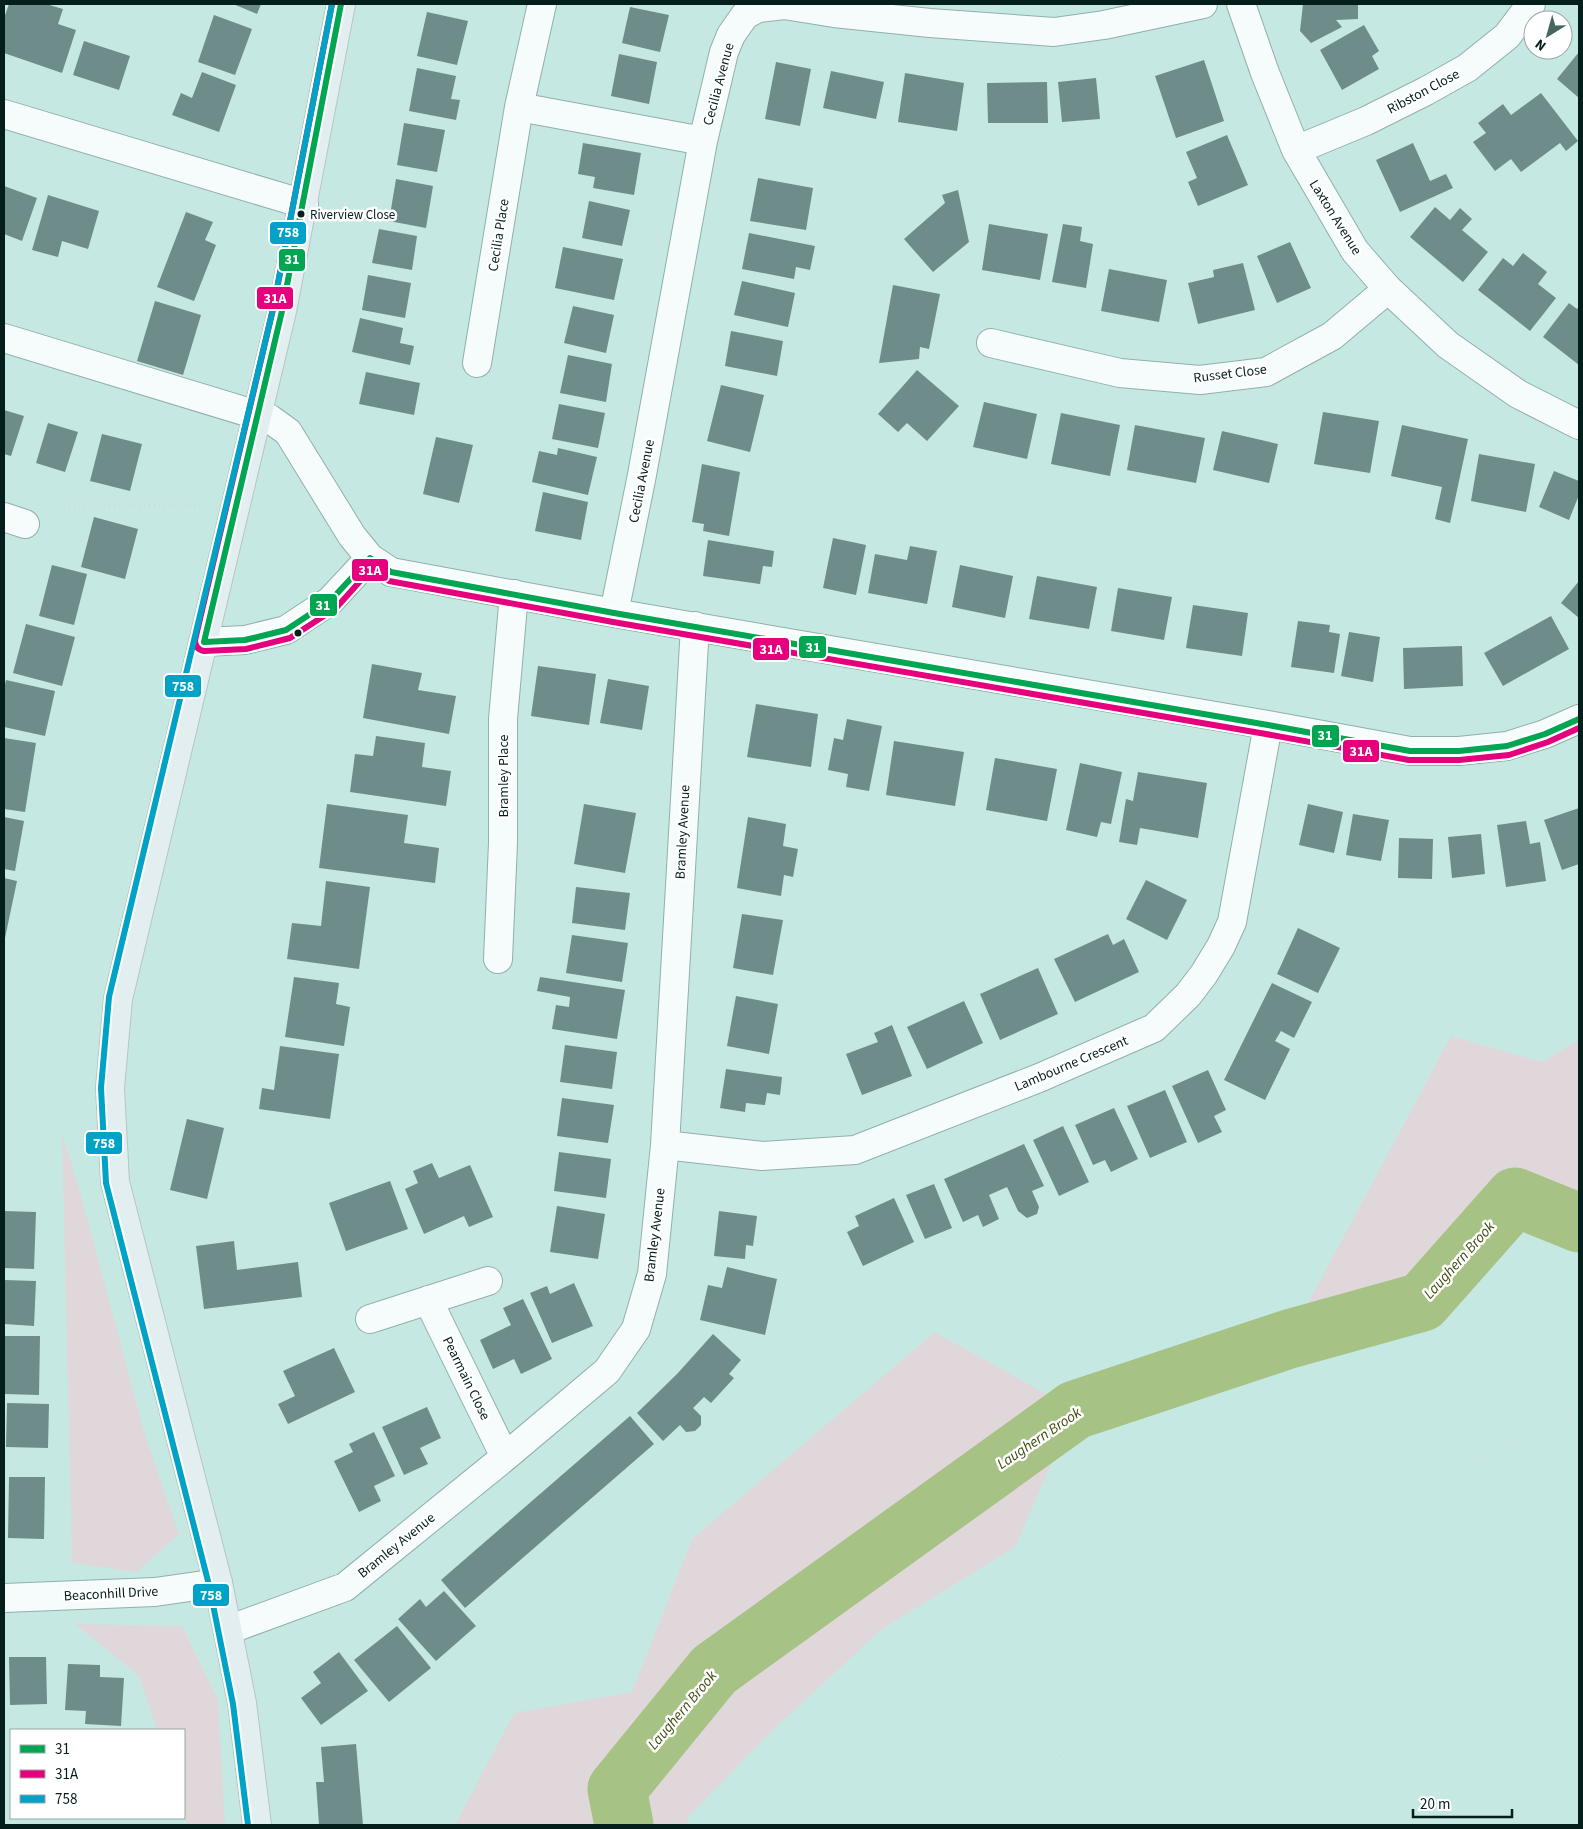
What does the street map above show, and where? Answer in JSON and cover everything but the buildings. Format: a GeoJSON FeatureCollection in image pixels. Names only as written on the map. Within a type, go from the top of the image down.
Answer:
{"type":"FeatureCollection","features":[{"type":"Feature","properties":{"kind":"main road"},"geometry":{"type":"LineString","coordinates":[[257,1825],[242,1703],[218,1583],[115,1182],[110,1088],[118,999],[282,310],[304,204],[341,4]]}},
{"type":"Feature","properties":{"kind":"street","name":"Cecilia Place"},"geometry":{"type":"LineString","coordinates":[[477,363],[519,107],[542,4]]}},
{"type":"Feature","properties":{"kind":"street","name":"Cecilia Avenue"},"geometry":{"type":"LineString","coordinates":[[614,613],[642,480],[703,141],[724,52],[731,35],[745,16],[758,8],[784,5],[834,13],[930,23],[1054,32],[1104,25],[1203,4]]}},
{"type":"Feature","properties":{"kind":"street","name":"Laxton Avenue"},"geometry":{"type":"LineString","coordinates":[[1241,4],[1264,73],[1296,150],[1355,251],[1388,289],[1448,345],[1518,394],[1579,425]]}},
{"type":"Feature","properties":{"kind":"street","name":"Ribston Close"},"geometry":{"type":"LineString","coordinates":[[1296,150],[1366,121],[1426,92],[1467,68],[1507,36],[1531,4]]}},
{"type":"Feature","properties":{"kind":"street"},"geometry":{"type":"LineString","coordinates":[[519,107],[703,141]]}},
{"type":"Feature","properties":{"kind":"street"},"geometry":{"type":"LineString","coordinates":[[4,114],[304,204]]}},
{"type":"Feature","properties":{"kind":"street","name":"Russet Close"},"geometry":{"type":"LineString","coordinates":[[991,343],[1120,373],[1200,380],[1266,372],[1332,336],[1388,289]]}},
{"type":"Feature","properties":{"kind":"street"},"geometry":{"type":"LineString","coordinates":[[4,338],[270,419],[288,432],[352,536],[370,558],[391,572],[614,613],[1410,751],[1459,751],[1507,746],[1545,734],[1579,719]]}},
{"type":"Feature","properties":{"kind":"street"},"geometry":{"type":"LineString","coordinates":[[204,642],[245,640],[286,630],[330,601],[370,558]]}},
{"type":"Feature","properties":{"kind":"street","name":"Bramley Place"},"geometry":{"type":"LineString","coordinates":[[498,959],[504,844],[503,719],[514,594]]}},
{"type":"Feature","properties":{"kind":"street","name":"Bramley Avenue"},"geometry":{"type":"LineString","coordinates":[[228,1630],[281,1612],[345,1586],[505,1457],[607,1371],[636,1329],[652,1274],[665,1145],[695,626]]}},
{"type":"Feature","properties":{"kind":"street","name":"Lambourne Crescent"},"geometry":{"type":"LineString","coordinates":[[665,1145],[762,1156],[855,1150],[1039,1078],[1154,1028],[1188,996],[1221,946],[1232,922],[1268,725]]}},
{"type":"Feature","properties":{"kind":"street"},"geometry":{"type":"LineString","coordinates":[[370,1319],[488,1281]]}},
{"type":"Feature","properties":{"kind":"street","name":"Pearmain Close"},"geometry":{"type":"LineString","coordinates":[[428,1300],[505,1457]]}},
{"type":"Feature","properties":{"kind":"street","name":"Beaconhill Drive"},"geometry":{"type":"LineString","coordinates":[[4,1598],[155,1592],[218,1583]]}},
{"type":"Feature","properties":{"kind":"path"},"geometry":{"type":"LineString","coordinates":[[14,520],[44,507],[202,506]]}},
{"type":"Feature","properties":{"kind":"path"},"geometry":{"type":"LineString","coordinates":[[994,1825],[1148,1664],[1444,1478],[1579,1412]]}},
{"type":"Feature","properties":{"kind":"shaded area"},"geometry":{"type":"Polygon","coordinates":[[[1451,1036],[1542,1062],[1579,1040],[1579,1223],[1515,1197],[1422,1302],[1289,1339],[1451,1036]]]}},
{"type":"Feature","properties":{"kind":"shaded area"},"geometry":{"type":"Polygon","coordinates":[[[62,1134],[79,1188],[145,1435],[179,1534],[137,1572],[72,1563],[62,1134]]]}},
{"type":"Feature","properties":{"kind":"shaded area"},"geometry":{"type":"Polygon","coordinates":[[[935,1332],[1075,1410],[1015,1547],[882,1629],[772,1731],[690,1815],[685,1825],[455,1825],[514,1713],[632,1692],[692,1539],[935,1332]]]}},
{"type":"Feature","properties":{"kind":"shaded area"},"geometry":{"type":"Polygon","coordinates":[[[75,1624],[182,1626],[218,1700],[225,1825],[187,1825],[185,1818],[185,1729],[157,1729],[139,1676],[75,1624]]]}},
{"type":"Feature","properties":{"kind":"waterway","name":"Laughern Brook"},"geometry":{"type":"LineString","coordinates":[[624,1825],[617,1789],[714,1670],[1075,1410],[1289,1339],[1422,1302],[1515,1197],[1579,1223]]}},
{"type":"Feature","properties":{"kind":"transit line","name":"31A"},"geometry":{"type":"LineString","coordinates":[[332,4],[273,309],[195,640],[196,646],[200,650],[246,649],[290,638],[336,608],[371,569],[389,581],[613,622],[1409,760],[1459,760],[1509,755],[1548,742],[1579,728]]}},
{"type":"Feature","properties":{"kind":"transit line","name":"758"},"geometry":{"type":"LineString","coordinates":[[248,1825],[233,1704],[209,1585],[106,1183],[101,1088],[109,997],[273,309],[332,4]]}},
{"type":"Feature","properties":{"kind":"transit line","name":"31"},"geometry":{"type":"LineString","coordinates":[[341,4],[282,311],[204,642],[245,640],[286,630],[330,601],[370,558],[391,572],[614,613],[1410,751],[1459,751],[1507,746],[1545,734],[1579,719]]}},
{"type":"Feature","properties":{"kind":"place","name":"Riverview Close"},"geometry":{"type":"Point","coordinates":[301,214]}}]}
